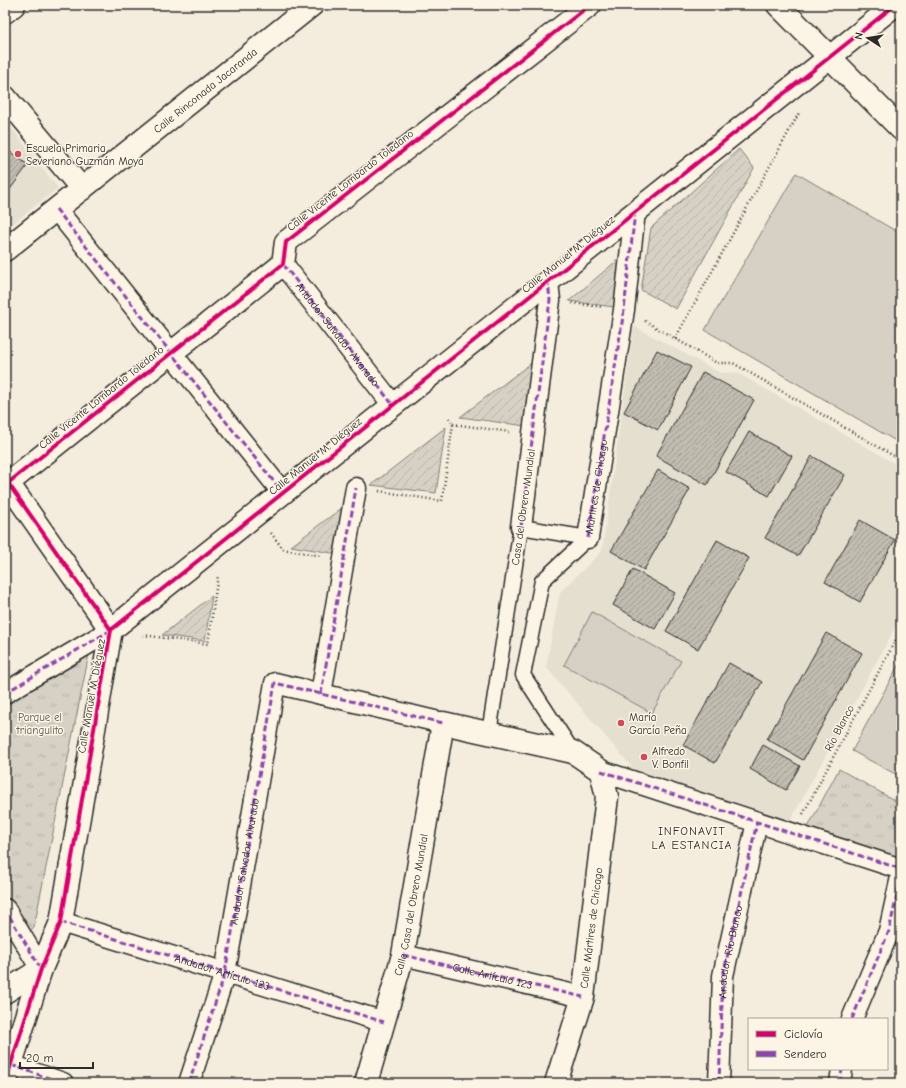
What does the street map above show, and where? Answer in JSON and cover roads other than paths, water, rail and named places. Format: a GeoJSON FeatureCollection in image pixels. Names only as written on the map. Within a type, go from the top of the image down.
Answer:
{"type":"FeatureCollection","features":[{"type":"Feature","properties":{"kind":"street"},"geometry":{"type":"LineString","coordinates":[[5,12],[14,5]]}},
{"type":"Feature","properties":{"kind":"street","name":"Calle Rinconada Jacaranda"},"geometry":{"type":"LineString","coordinates":[[5,250],[312,5]]}},
{"type":"Feature","properties":{"kind":"street","name":"Calle Vicente Lombardo Toledano"},"geometry":{"type":"LineString","coordinates":[[6,484],[283,264],[286,242],[590,5]]}},
{"type":"Feature","properties":{"kind":"street"},"geometry":{"type":"LineString","coordinates":[[778,5],[901,129]]}},
{"type":"Feature","properties":{"kind":"street","name":"Calle Manuel M. Diéguez"},"geometry":{"type":"LineString","coordinates":[[8,1074],[41,969],[61,922],[111,630],[393,405],[549,291],[635,212],[895,5]]}},
{"type":"Feature","properties":{"kind":"street"},"geometry":{"type":"LineString","coordinates":[[5,97],[82,189]]}},
{"type":"Feature","properties":{"kind":"street"},"geometry":{"type":"LineString","coordinates":[[56,209],[283,493]]}},
{"type":"Feature","properties":{"kind":"street","name":"Mártires de Chicago"},"geometry":{"type":"LineString","coordinates":[[588,538],[624,310],[635,212]]}},
{"type":"Feature","properties":{"kind":"street","name":"Andador Salvador Alvarado"},"geometry":{"type":"LineString","coordinates":[[283,264],[393,405]]}},
{"type":"Feature","properties":{"kind":"street","name":"Casa del Obrero Mundial"},"geometry":{"type":"LineString","coordinates":[[521,527],[549,291]]}},
{"type":"Feature","properties":{"kind":"street"},"geometry":{"type":"LineString","coordinates":[[5,693],[111,630],[6,484]]}},
{"type":"Feature","properties":{"kind":"street"},"geometry":{"type":"LineString","coordinates":[[321,694],[356,488]]}},
{"type":"Feature","properties":{"kind":"street","name":"Andador Salvador Alvarado"},"geometry":{"type":"LineString","coordinates":[[189,1083],[225,973],[276,683],[573,752],[601,771]]}},
{"type":"Feature","properties":{"kind":"street","name":"Calle Casa del Obrero Mundial"},"geometry":{"type":"LineString","coordinates":[[366,1083],[403,955],[443,723]]}},
{"type":"Feature","properties":{"kind":"street"},"geometry":{"type":"LineString","coordinates":[[601,771],[901,869]]}},
{"type":"Feature","properties":{"kind":"street","name":"Calle Mártires de Chicago"},"geometry":{"type":"LineString","coordinates":[[556,1083],[583,997],[607,797],[601,771]]}},
{"type":"Feature","properties":{"kind":"street","name":"Andador Río Blanco"},"geometry":{"type":"LineString","coordinates":[[719,1083],[723,976],[757,822]]}},
{"type":"Feature","properties":{"kind":"street"},"geometry":{"type":"LineString","coordinates":[[852,1018],[889,931],[901,876]]}},
{"type":"Feature","properties":{"kind":"street"},"geometry":{"type":"LineString","coordinates":[[5,909],[41,969],[5,992]]}},
{"type":"Feature","properties":{"kind":"street","name":"Andador Artículo 123"},"geometry":{"type":"LineString","coordinates":[[61,922],[384,1022]]}},
{"type":"Feature","properties":{"kind":"street","name":"Calle Artículo 123"},"geometry":{"type":"LineString","coordinates":[[403,955],[583,997]]}},
{"type":"Feature","properties":{"kind":"street"},"geometry":{"type":"LineString","coordinates":[[840,1083],[842,1070]]}},
{"type":"Feature","properties":{"kind":"street"},"geometry":{"type":"LineString","coordinates":[[8,1074],[63,1083]]}},
{"type":"Feature","properties":{"kind":"lane"},"geometry":{"type":"LineString","coordinates":[[521,527],[588,538]]}},
{"type":"Feature","properties":{"kind":"lane","name":"Casa del Obrero Mundial"},"geometry":{"type":"LineString","coordinates":[[489,732],[521,527]]}},
{"type":"Feature","properties":{"kind":"lane","name":"Mártires de Chicago"},"geometry":{"type":"LineString","coordinates":[[573,752],[523,675],[542,581],[588,538]]}},
{"type":"Feature","properties":{"kind":"place","name":"Escuela Primaria Severiano Guzmán Moya"},"geometry":{"type":"Point","coordinates":[18,154]}},
{"type":"Feature","properties":{"kind":"place","name":"María García Peña"},"geometry":{"type":"Point","coordinates":[621,723]}},
{"type":"Feature","properties":{"kind":"place","name":"Alfredo V. Bonfil"},"geometry":{"type":"Point","coordinates":[644,757]}},
{"type":"Feature","properties":{"kind":"district","name":"INFONAVIT LA ESTANCIA"},"geometry":{"type":"Point","coordinates":[692,838]}},
{"type":"Feature","properties":{"kind":"park label","name":"Parque el triangulito"},"geometry":{"type":"Point","coordinates":[40,723]}}]}
